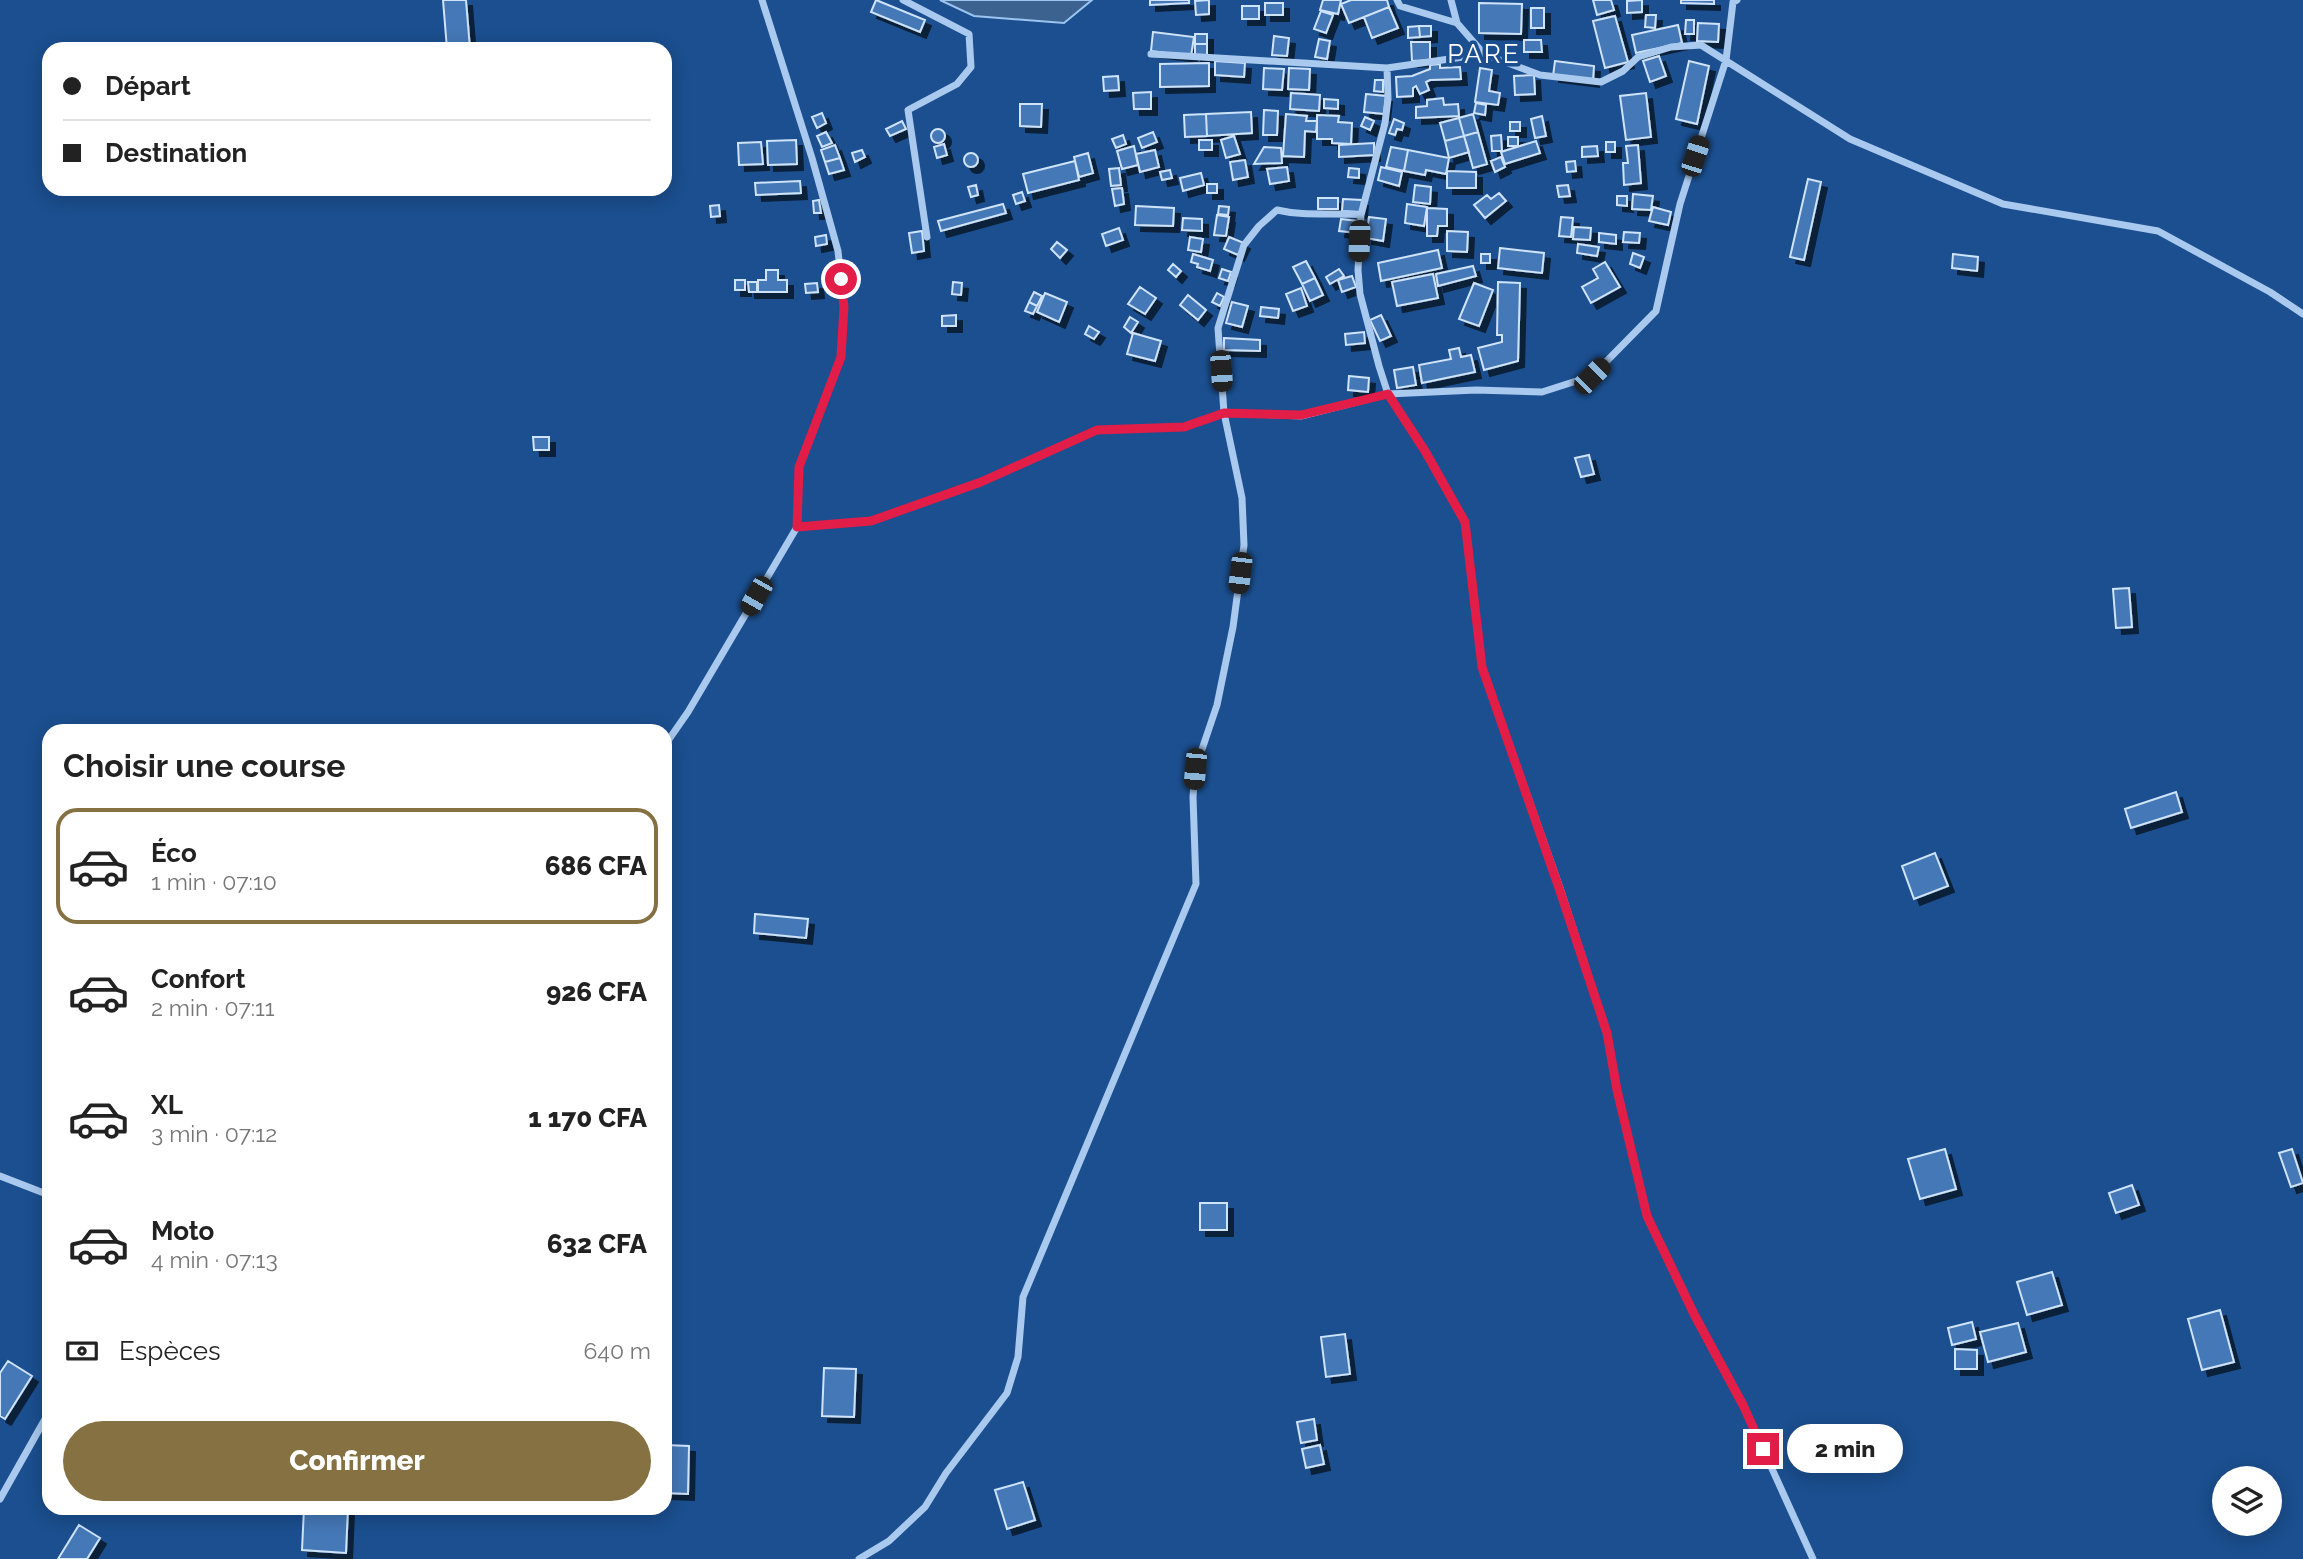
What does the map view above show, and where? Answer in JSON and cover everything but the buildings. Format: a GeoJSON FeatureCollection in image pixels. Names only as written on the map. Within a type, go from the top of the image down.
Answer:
{"type":"FeatureCollection","features":[{"type":"Feature","properties":{"kind":"street"},"geometry":{"type":"LineString","coordinates":[[672,736],[797,527],[799,467],[841,357],[844,307],[838,251],[762,0]]}},
{"type":"Feature","properties":{"kind":"street"},"geometry":{"type":"LineString","coordinates":[[903,0],[969,34],[971,67],[957,84],[908,110],[927,237]]}},
{"type":"Feature","properties":{"kind":"street"},"geometry":{"type":"LineString","coordinates":[[1396,0],[1400,6],[1457,23]]}},
{"type":"Feature","properties":{"kind":"street"},"geometry":{"type":"LineString","coordinates":[[1451,0],[1457,23],[1484,54],[1539,75],[1601,82],[1623,71],[1638,57],[1671,47],[1701,45],[1850,139],[2003,204],[2158,231],[2270,292],[2303,314]]}},
{"type":"Feature","properties":{"kind":"street"},"geometry":{"type":"LineString","coordinates":[[797,527],[871,521],[981,482],[1097,430],[1184,427],[1224,413],[1301,415],[1388,394],[1476,390],[1542,392],[1592,376],[1656,311],[1680,204],[1726,60],[1734,1]]}},
{"type":"Feature","properties":{"kind":"street"},"geometry":{"type":"LineString","coordinates":[[1151,54],[1387,68],[1484,54]]}},
{"type":"Feature","properties":{"kind":"street"},"geometry":{"type":"LineString","coordinates":[[1387,68],[1389,84],[1385,123],[1361,215],[1358,270],[1360,293],[1388,394],[1425,451],[1465,522],[1482,667],[1607,1033],[1617,1090],[1647,1216],[1695,1316],[1743,1405],[1813,1559]]}},
{"type":"Feature","properties":{"kind":"street"},"geometry":{"type":"LineString","coordinates":[[859,1559],[889,1541],[925,1507],[953,1464],[1007,1393],[1018,1357],[1023,1297],[1196,884],[1193,797],[1195,769],[1220,692],[1233,627],[1244,545],[1242,498],[1224,413],[1218,328],[1244,245],[1259,226],[1277,210],[1301,215],[1361,215]]}},
{"type":"Feature","properties":{"kind":"street"},"geometry":{"type":"LineString","coordinates":[[0,1176],[42,1192]]}},
{"type":"Feature","properties":{"kind":"street"},"geometry":{"type":"LineString","coordinates":[[0,1499],[42,1424]]}},
{"type":"Feature","properties":{"kind":"water"},"geometry":{"type":"Polygon","coordinates":[[[940,0],[1092,0],[1064,23],[974,16],[940,0]]]}},
{"type":"Feature","properties":{"kind":"district","name":"PARE"},"geometry":{"type":"Point","coordinates":[1484,54]}},
{"type":"Feature","properties":{"kind":"route"},"geometry":{"type":"LineString","coordinates":[[841,279],[844,307],[841,357],[799,467],[797,527],[871,521],[981,482],[1097,430],[1184,427],[1224,413],[1301,415],[1388,394],[1425,451],[1465,522],[1482,667],[1607,1033],[1617,1090],[1647,1216],[1763,1449]]}}]}
